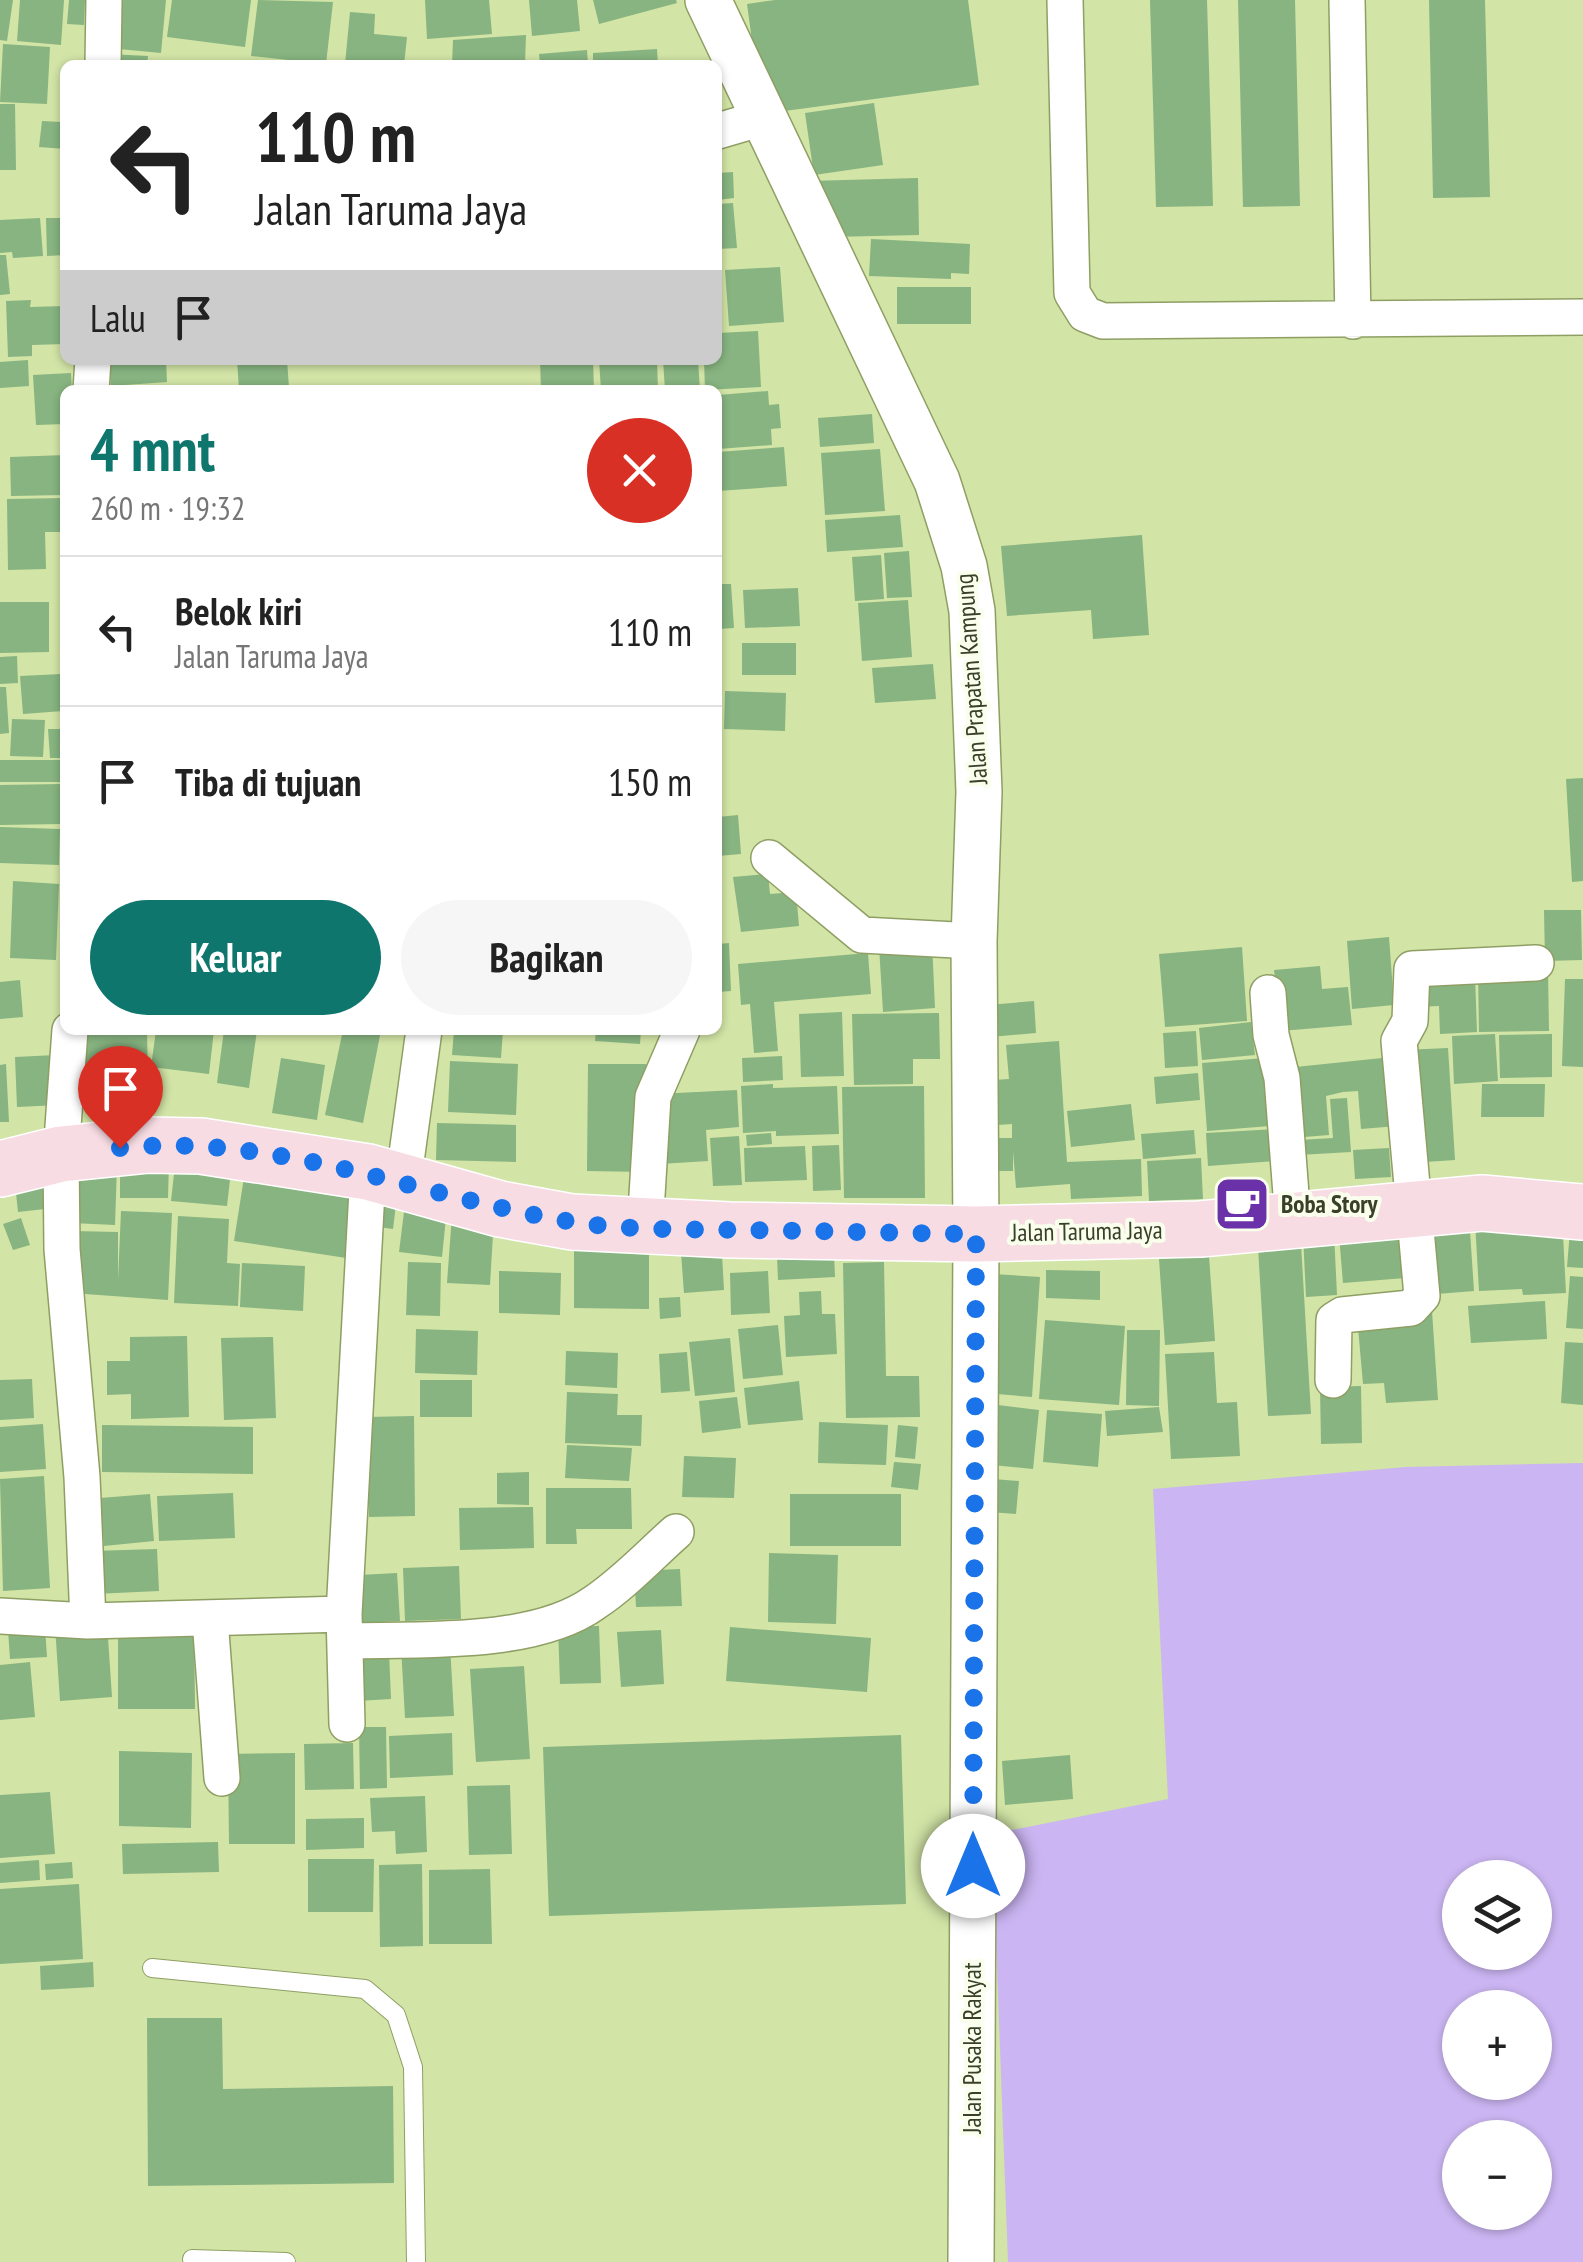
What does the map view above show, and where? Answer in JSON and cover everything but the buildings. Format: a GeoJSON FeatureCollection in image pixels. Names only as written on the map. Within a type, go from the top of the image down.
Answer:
{"type":"FeatureCollection","features":[{"type":"Feature","properties":{"kind":"main road","name":"Jalan Taruma Jaya"},"geometry":{"type":"LineString","coordinates":[[0,1169],[61,1154],[149,1145],[201,1146],[386,1177],[500,1208],[572,1222],[645,1228],[976,1234],[1200,1229],[1482,1203],[1583,1212]]}},
{"type":"Feature","properties":{"kind":"street"},"geometry":{"type":"LineString","coordinates":[[103,60],[104,0]]}},
{"type":"Feature","properties":{"kind":"street","name":"Jalan Prapatan Kampung"},"geometry":{"type":"LineString","coordinates":[[708,0],[936,481],[964,566],[973,630],[979,792],[974,941],[976,1234]]}},
{"type":"Feature","properties":{"kind":"street"},"geometry":{"type":"LineString","coordinates":[[1065,0],[1072,292],[1086,314],[1103,321],[1583,317]]}},
{"type":"Feature","properties":{"kind":"street"},"geometry":{"type":"LineString","coordinates":[[1347,0],[1353,321]]}},
{"type":"Feature","properties":{"kind":"street"},"geometry":{"type":"LineString","coordinates":[[722,130],[762,118]]}},
{"type":"Feature","properties":{"kind":"street"},"geometry":{"type":"LineString","coordinates":[[769,858],[862,935],[974,941]]}},
{"type":"Feature","properties":{"kind":"street"},"geometry":{"type":"LineString","coordinates":[[1333,1380],[1334,1320],[1342,1315],[1411,1308],[1422,1296],[1399,1041],[1410,1021],[1412,969],[1536,963]]}},
{"type":"Feature","properties":{"kind":"street"},"geometry":{"type":"LineString","coordinates":[[1268,993],[1270,1036],[1282,1078],[1293,1220]]}},
{"type":"Feature","properties":{"kind":"street"},"geometry":{"type":"LineString","coordinates":[[70,1035],[61,1154],[63,1268],[82,1476],[88,1621]]}},
{"type":"Feature","properties":{"kind":"street"},"geometry":{"type":"LineString","coordinates":[[347,1724],[345,1628],[386,1177],[423,1035]]}},
{"type":"Feature","properties":{"kind":"street"},"geometry":{"type":"LineString","coordinates":[[645,1228],[653,1097],[680,1035]]}},
{"type":"Feature","properties":{"kind":"street","name":"Jalan Pusaka Rakyat"},"geometry":{"type":"LineString","coordinates":[[971,2262],[976,1234]]}},
{"type":"Feature","properties":{"kind":"street"},"geometry":{"type":"LineString","coordinates":[[0,1616],[88,1621],[210,1618],[466,1638],[542,1626],[591,1606],[676,1532]]}},
{"type":"Feature","properties":{"kind":"street"},"geometry":{"type":"LineString","coordinates":[[210,1618],[222,1778]]}},
{"type":"Feature","properties":{"kind":"lane"},"geometry":{"type":"LineString","coordinates":[[152,1968],[365,1989],[396,2014],[413,2067],[416,2262]]}},
{"type":"Feature","properties":{"kind":"lane"},"geometry":{"type":"LineString","coordinates":[[192,2259],[286,2262]]}},
{"type":"Feature","properties":{"kind":"shaded area"},"geometry":{"type":"Polygon","coordinates":[[[1583,1463],[1583,2262],[1008,2262],[992,1834],[1168,1799],[1153,1489],[1406,1467],[1583,1463]]]}},
{"type":"Feature","properties":{"kind":"place","name":"Boba Story"},"geometry":{"type":"Point","coordinates":[1242,1204]}},
{"type":"Feature","properties":{"kind":"route"},"geometry":{"type":"LineString","coordinates":[[120,1148],[201,1146],[260,1152],[368,1172],[434,1192],[572,1222],[645,1228],[976,1234],[973,1866]]}}]}
